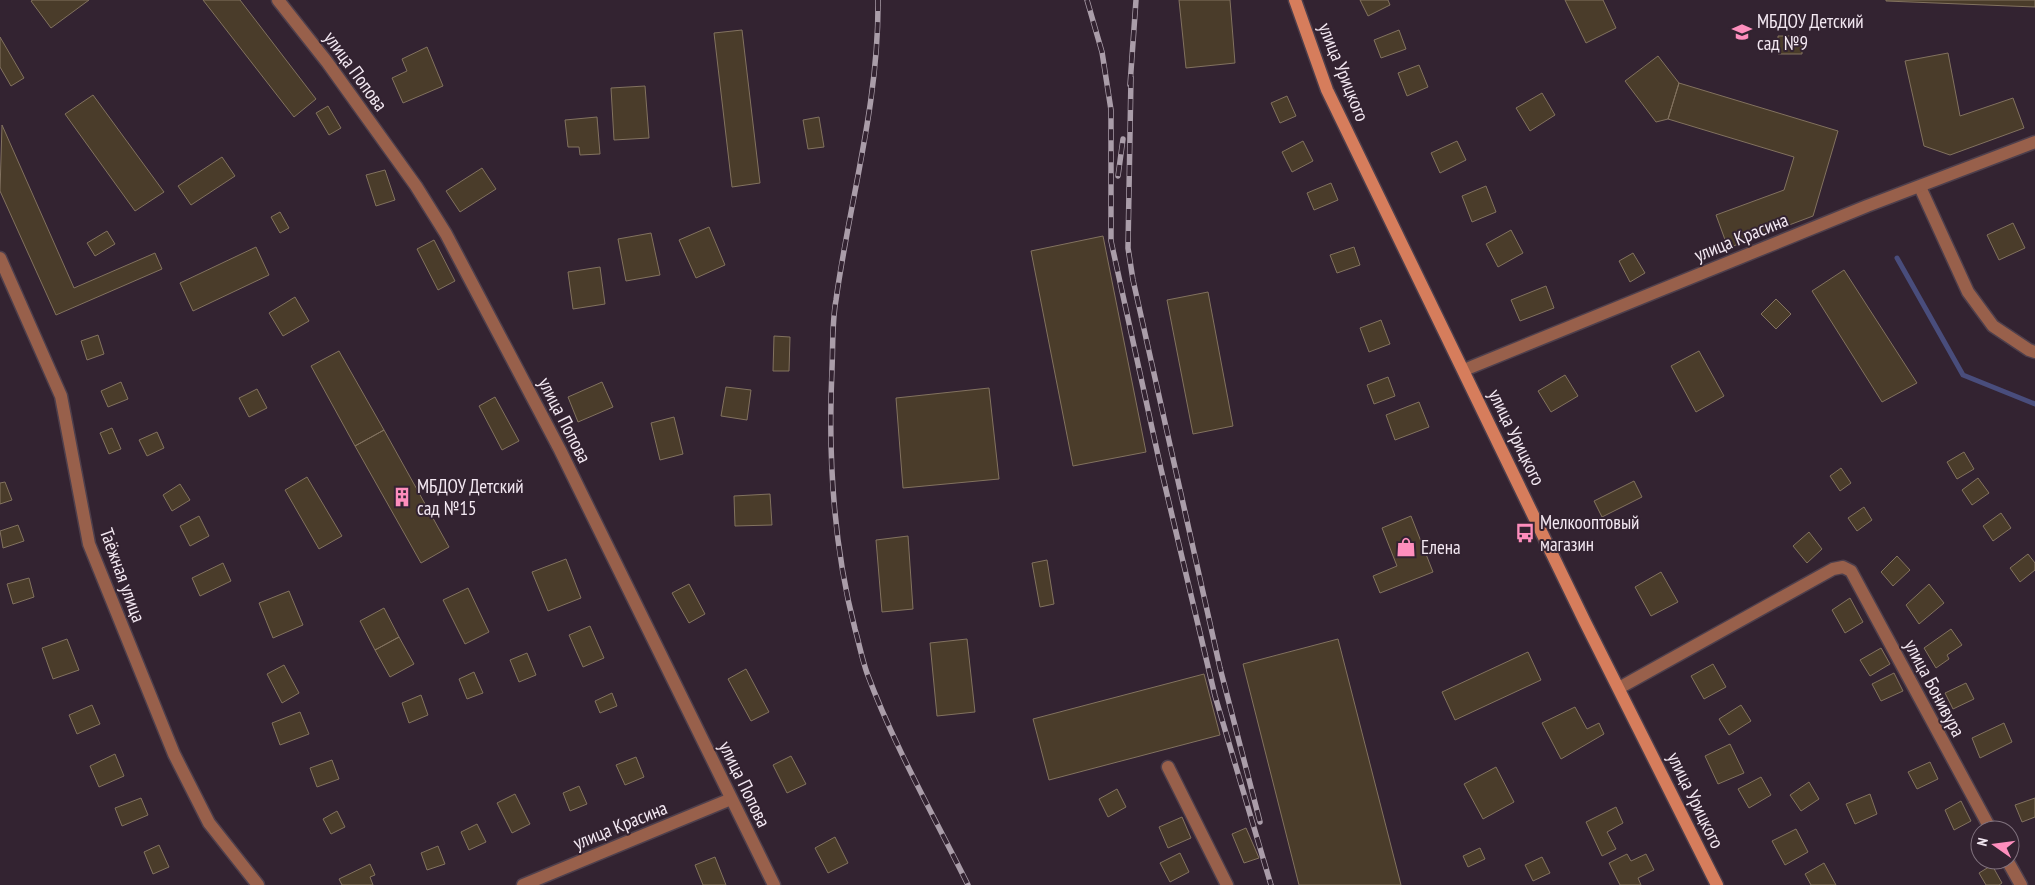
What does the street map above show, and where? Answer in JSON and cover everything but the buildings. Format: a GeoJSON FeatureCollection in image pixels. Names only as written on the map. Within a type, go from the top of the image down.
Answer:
{"type":"FeatureCollection","features":[{"type":"Feature","properties":{"kind":"main road","name":"улица Урицкого"},"geometry":{"type":"LineString","coordinates":[[1295,0],[1328,90],[1717,885]]}},
{"type":"Feature","properties":{"kind":"street","name":"улица Попова"},"geometry":{"type":"LineString","coordinates":[[278,0],[327,62],[378,132],[416,186],[446,234],[560,450],[774,885]]}},
{"type":"Feature","properties":{"kind":"street","name":"улица Красина"},"geometry":{"type":"LineString","coordinates":[[1464,370],[2035,142]]}},
{"type":"Feature","properties":{"kind":"street"},"geometry":{"type":"LineString","coordinates":[[1920,187],[1968,292],[1993,326],[2035,352]]}},
{"type":"Feature","properties":{"kind":"street","name":"Таёжная улица"},"geometry":{"type":"LineString","coordinates":[[0,258],[61,396],[89,544],[174,754],[209,823],[258,885]]}},
{"type":"Feature","properties":{"kind":"street","name":"улица Бонивура"},"geometry":{"type":"LineString","coordinates":[[1619,688],[1833,569],[1843,567],[1851,571],[1986,820]]}},
{"type":"Feature","properties":{"kind":"street"},"geometry":{"type":"LineString","coordinates":[[1168,767],[1227,885]]}},
{"type":"Feature","properties":{"kind":"street","name":"улица Красина"},"geometry":{"type":"LineString","coordinates":[[523,885],[731,799]]}},
{"type":"Feature","properties":{"kind":"street"},"geometry":{"type":"LineString","coordinates":[[2013,870],[2021,885]]}},
{"type":"Feature","properties":{"kind":"waterway"},"geometry":{"type":"LineString","coordinates":[[1897,258],[1963,375],[2035,404]]}},
{"type":"Feature","properties":{"kind":"railway"},"geometry":{"type":"LineString","coordinates":[[878,0],[877,38],[869,114],[834,317],[831,434],[837,532],[848,597],[867,673],[889,727],[968,885]]}},
{"type":"Feature","properties":{"kind":"railway"},"geometry":{"type":"LineString","coordinates":[[1087,0],[1102,52],[1111,110],[1111,241],[1161,469],[1215,696],[1271,885]]}},
{"type":"Feature","properties":{"kind":"railway"},"geometry":{"type":"LineString","coordinates":[[1130,85],[1136,0]]}},
{"type":"Feature","properties":{"kind":"railway"},"geometry":{"type":"LineString","coordinates":[[1131,77],[1128,248],[1133,280],[1220,668],[1260,822]]}},
{"type":"Feature","properties":{"kind":"railway"},"geometry":{"type":"LineString","coordinates":[[1118,176],[1123,139]]}},
{"type":"Feature","properties":{"kind":"place","name":"МБДОУ Детский сад №9"},"geometry":{"type":"Point","coordinates":[1742,32]}},
{"type":"Feature","properties":{"kind":"place","name":"МБДОУ Детский сад №15"},"geometry":{"type":"Point","coordinates":[402,497]}},
{"type":"Feature","properties":{"kind":"place","name":"Мелкооптовый магазин"},"geometry":{"type":"Point","coordinates":[1525,533]}},
{"type":"Feature","properties":{"kind":"place","name":"Елена"},"geometry":{"type":"Point","coordinates":[1406,547]}}]}
